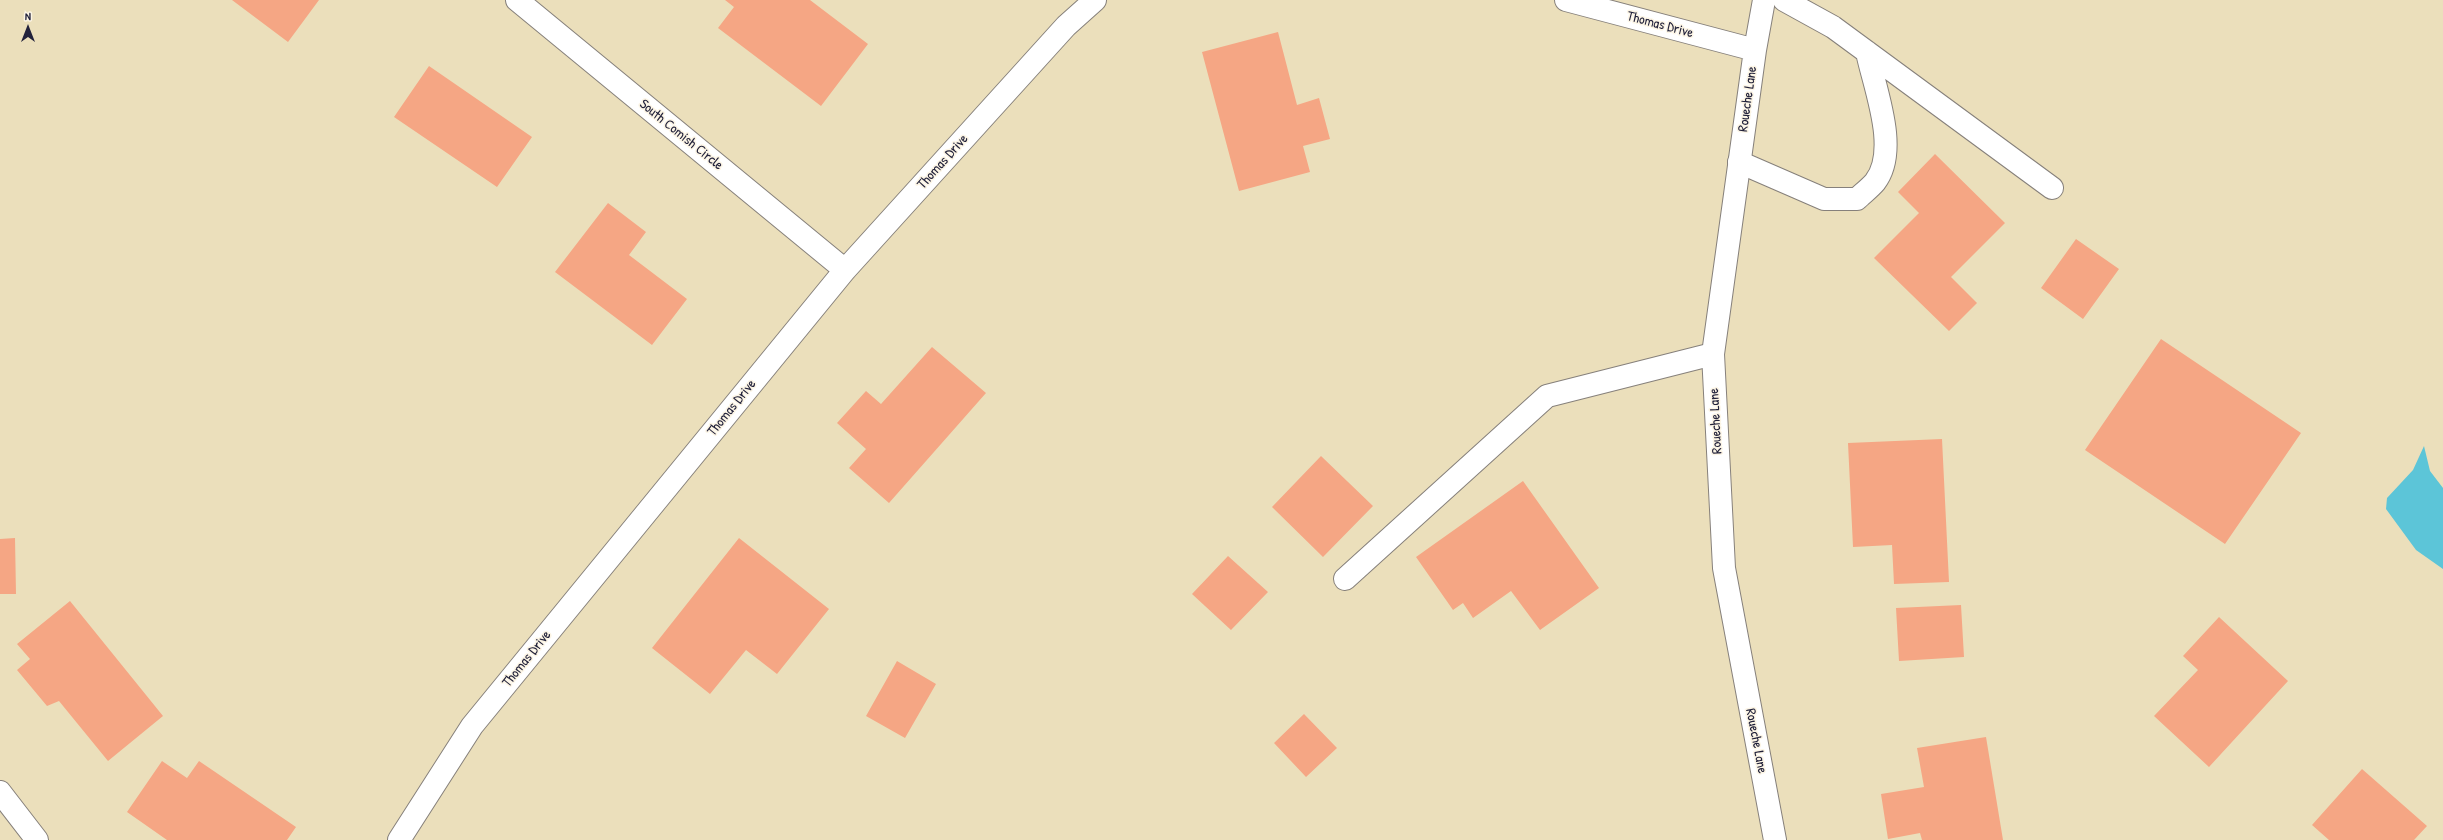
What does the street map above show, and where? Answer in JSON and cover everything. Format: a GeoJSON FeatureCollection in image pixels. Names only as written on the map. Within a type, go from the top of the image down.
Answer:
{"type":"FeatureCollection","features":[{"type":"Feature","properties":{"kind":"street","name":"South Comish Circle"},"geometry":{"type":"LineString","coordinates":[[517,0],[845,270]]}},
{"type":"Feature","properties":{"kind":"street","name":"Thomas Drive"},"geometry":{"type":"LineString","coordinates":[[399,840],[472,726],[845,270],[1066,26],[1095,0]]}},
{"type":"Feature","properties":{"kind":"street","name":"Thomas Drive"},"geometry":{"type":"LineString","coordinates":[[1566,0],[1755,50]]}},
{"type":"Feature","properties":{"kind":"street","name":"Roueche Lane"},"geometry":{"type":"LineString","coordinates":[[1764,0],[1755,50],[1712,354],[1724,568],[1775,840]]}},
{"type":"Feature","properties":{"kind":"street"},"geometry":{"type":"LineString","coordinates":[[1784,0],[1833,27],[2052,188]]}},
{"type":"Feature","properties":{"kind":"street"},"geometry":{"type":"LineString","coordinates":[[1739,162],[1824,199],[1857,199],[1875,182],[1881,169],[1886,140],[1884,118],[1866,52]]}},
{"type":"Feature","properties":{"kind":"street"},"geometry":{"type":"LineString","coordinates":[[1345,580],[1547,396],[1712,354]]}},
{"type":"Feature","properties":{"kind":"street"},"geometry":{"type":"LineString","coordinates":[[0,792],[38,840]]}},
{"type":"Feature","properties":{"kind":"water"},"geometry":{"type":"Polygon","coordinates":[[[2424,446],[2430,471],[2443,488],[2443,569],[2416,550],[2386,509],[2387,498],[2413,470],[2424,446]]]}},
{"type":"Feature","properties":{"kind":"building"},"geometry":{"type":"Polygon","coordinates":[[[232,0],[319,0],[288,42],[232,0]]]}},
{"type":"Feature","properties":{"kind":"building"},"geometry":{"type":"Polygon","coordinates":[[[725,0],[810,0],[868,44],[821,106],[718,28],[734,7],[725,0]]]}},
{"type":"Feature","properties":{"kind":"building"},"geometry":{"type":"Polygon","coordinates":[[[1278,32],[1297,105],[1319,98],[1330,139],[1303,146],[1310,172],[1239,191],[1202,52],[1278,32]]]}},
{"type":"Feature","properties":{"kind":"building"},"geometry":{"type":"Polygon","coordinates":[[[429,66],[532,137],[497,187],[394,117],[429,66]]]}},
{"type":"Feature","properties":{"kind":"building"},"geometry":{"type":"Polygon","coordinates":[[[1935,154],[2005,223],[1951,277],[1977,303],[1949,331],[1874,258],[1919,213],[1898,192],[1935,154]]]}},
{"type":"Feature","properties":{"kind":"building"},"geometry":{"type":"Polygon","coordinates":[[[608,203],[646,232],[629,255],[687,299],[652,345],[555,272],[608,203]]]}},
{"type":"Feature","properties":{"kind":"building"},"geometry":{"type":"Polygon","coordinates":[[[2076,239],[2119,269],[2083,319],[2041,288],[2076,239]]]}},
{"type":"Feature","properties":{"kind":"building"},"geometry":{"type":"Polygon","coordinates":[[[2161,339],[2301,433],[2225,544],[2085,450],[2161,339]]]}},
{"type":"Feature","properties":{"kind":"building"},"geometry":{"type":"Polygon","coordinates":[[[932,347],[986,393],[889,503],[849,468],[866,449],[837,423],[866,391],[881,404],[932,347]]]}},
{"type":"Feature","properties":{"kind":"building"},"geometry":{"type":"Polygon","coordinates":[[[1942,439],[1949,582],[1894,584],[1892,545],[1853,547],[1848,443],[1942,439]]]}},
{"type":"Feature","properties":{"kind":"building"},"geometry":{"type":"Polygon","coordinates":[[[1321,456],[1373,506],[1323,557],[1272,507],[1321,456]]]}},
{"type":"Feature","properties":{"kind":"building"},"geometry":{"type":"Polygon","coordinates":[[[1523,481],[1599,588],[1540,630],[1511,591],[1473,618],[1463,603],[1453,610],[1416,557],[1523,481]]]}},
{"type":"Feature","properties":{"kind":"building"},"geometry":{"type":"Polygon","coordinates":[[[15,538],[16,594],[0,594],[0,539],[15,538]]]}},
{"type":"Feature","properties":{"kind":"building"},"geometry":{"type":"Polygon","coordinates":[[[739,538],[829,609],[777,674],[746,650],[710,694],[652,648],[739,538]]]}},
{"type":"Feature","properties":{"kind":"building"},"geometry":{"type":"Polygon","coordinates":[[[1228,556],[1268,592],[1231,630],[1192,594],[1228,556]]]}},
{"type":"Feature","properties":{"kind":"building"},"geometry":{"type":"Polygon","coordinates":[[[70,601],[163,716],[108,761],[59,701],[47,706],[17,670],[30,659],[17,644],[70,601]]]}},
{"type":"Feature","properties":{"kind":"building"},"geometry":{"type":"Polygon","coordinates":[[[1961,605],[1964,657],[1899,661],[1896,608],[1961,605]]]}},
{"type":"Feature","properties":{"kind":"building"},"geometry":{"type":"Polygon","coordinates":[[[2219,617],[2288,681],[2209,767],[2154,716],[2198,670],[2183,656],[2219,617]]]}},
{"type":"Feature","properties":{"kind":"building"},"geometry":{"type":"Polygon","coordinates":[[[897,661],[936,684],[905,738],[866,716],[897,661]]]}},
{"type":"Feature","properties":{"kind":"building"},"geometry":{"type":"Polygon","coordinates":[[[1304,714],[1337,748],[1306,777],[1274,743],[1304,714]]]}},
{"type":"Feature","properties":{"kind":"building"},"geometry":{"type":"Polygon","coordinates":[[[1986,737],[2003,840],[1922,840],[1920,833],[1888,839],[1881,794],[1924,787],[1917,748],[1986,737]]]}},
{"type":"Feature","properties":{"kind":"building"},"geometry":{"type":"Polygon","coordinates":[[[162,761],[187,778],[199,761],[296,827],[287,840],[167,840],[127,812],[162,761]]]}},
{"type":"Feature","properties":{"kind":"building"},"geometry":{"type":"Polygon","coordinates":[[[2362,769],[2427,826],[2414,840],[2329,840],[2312,825],[2362,769]]]}}]}
